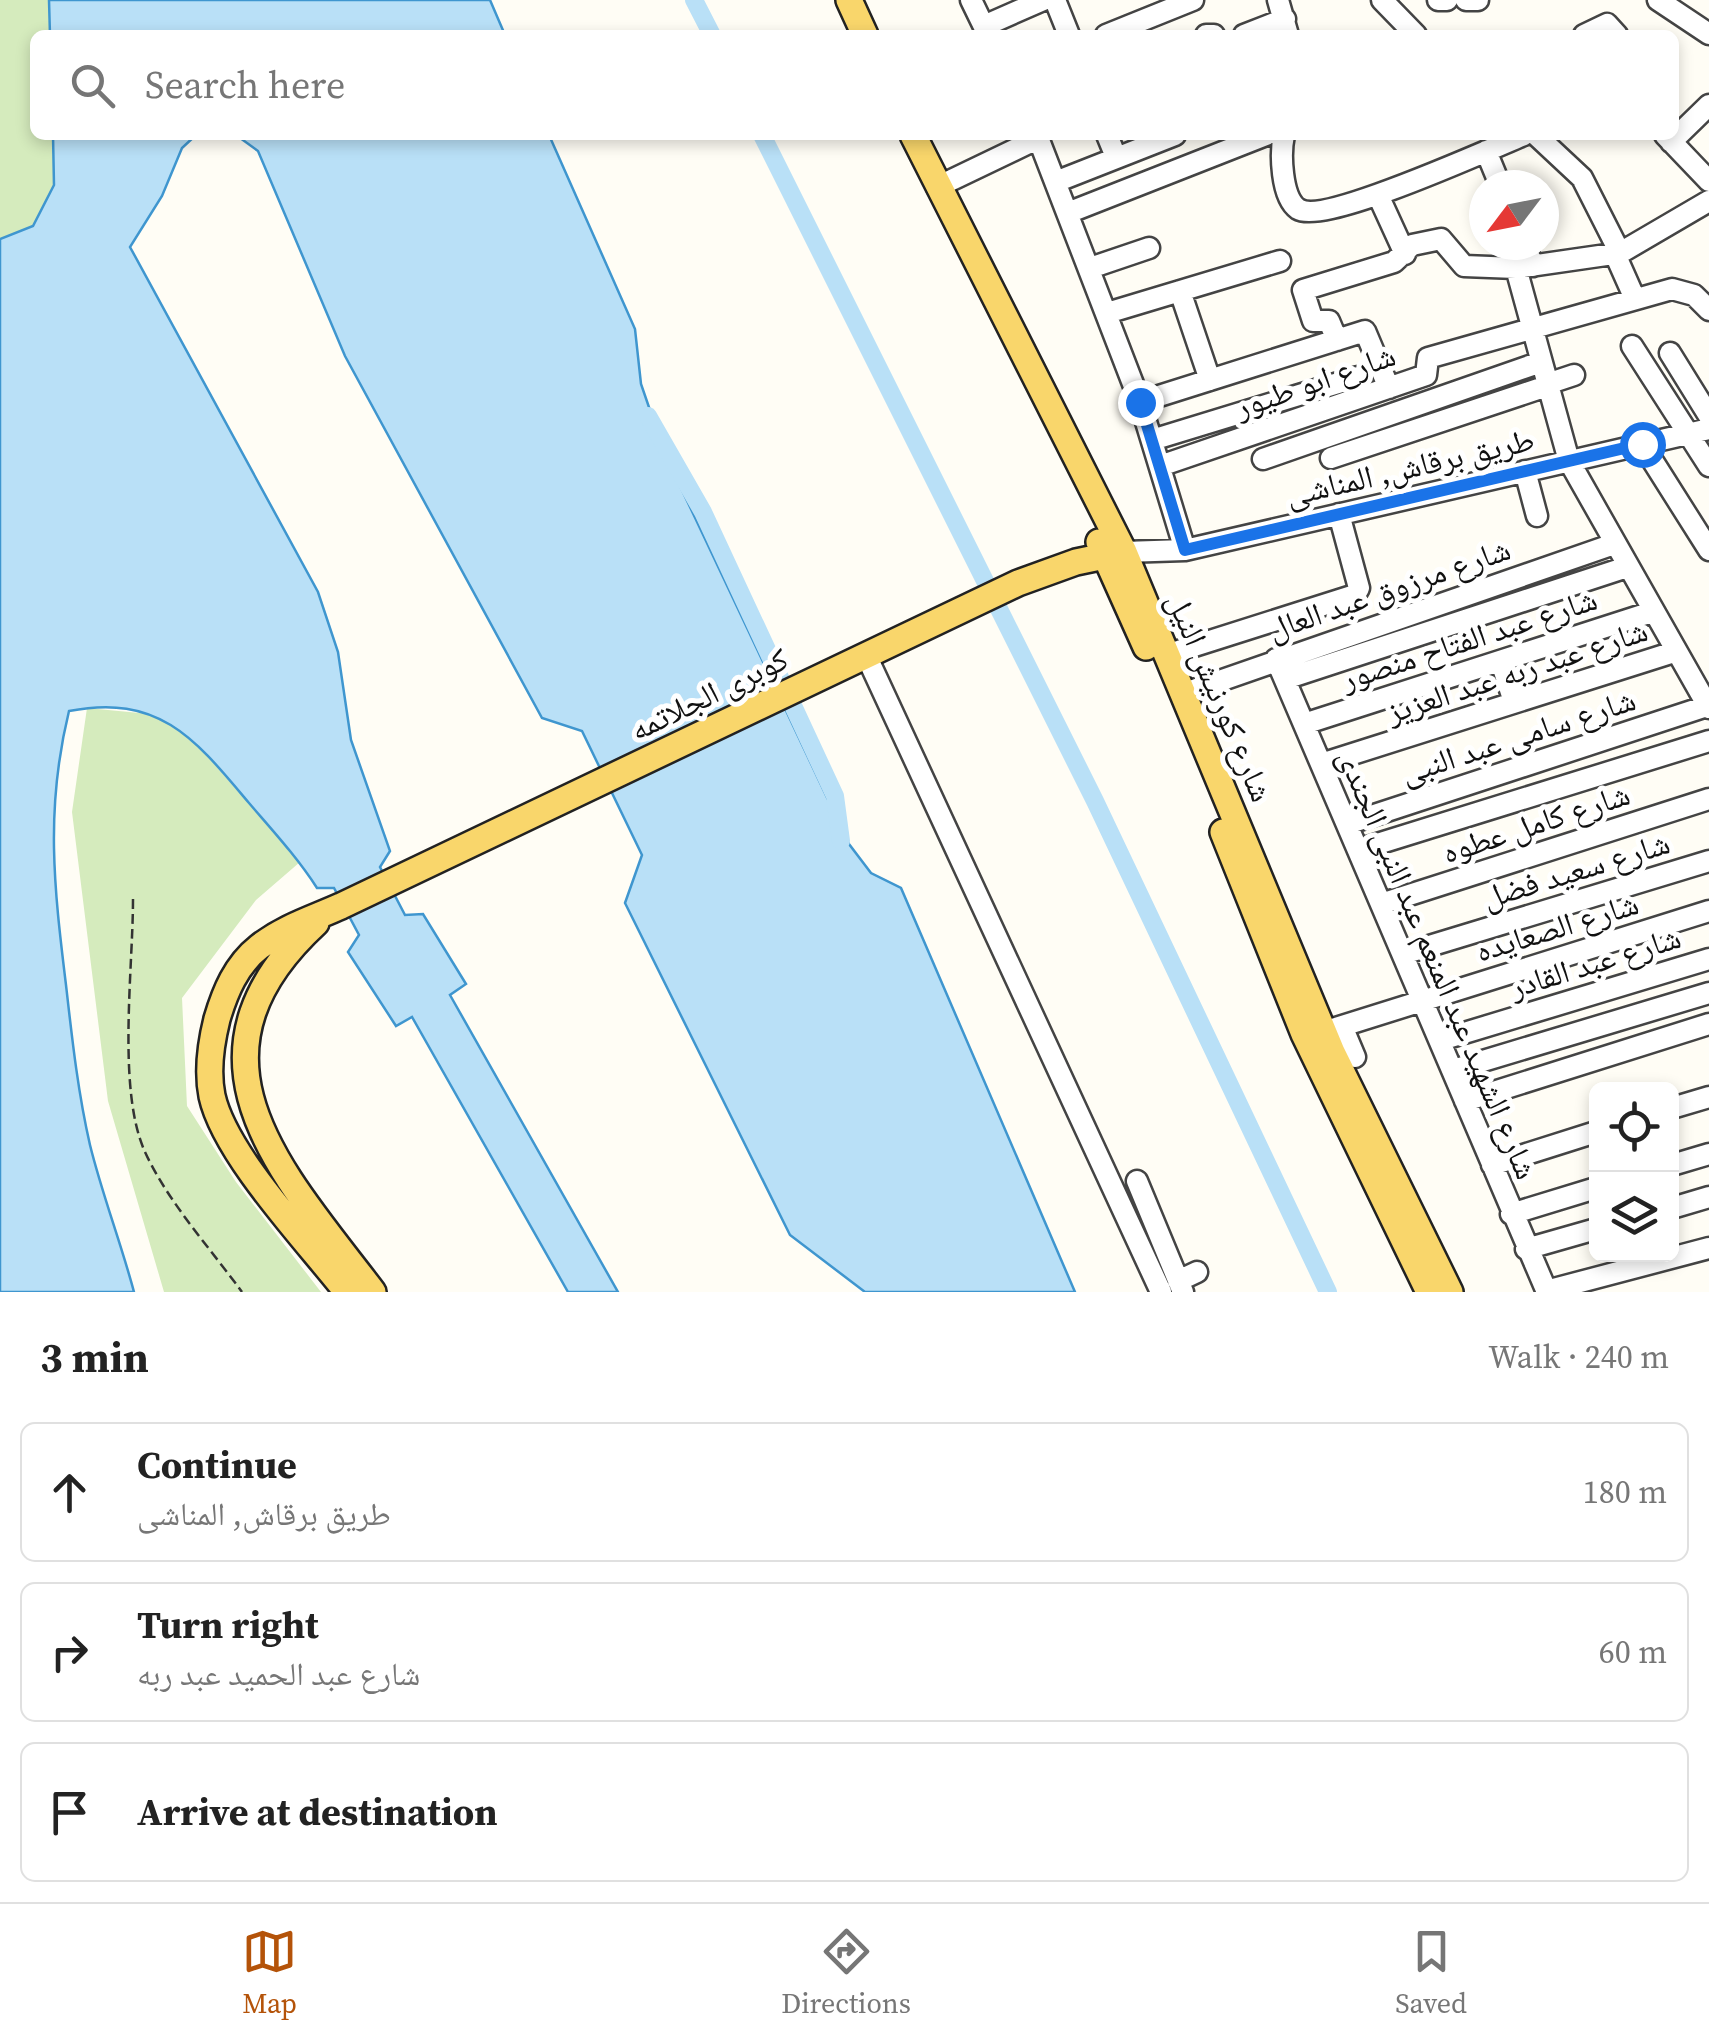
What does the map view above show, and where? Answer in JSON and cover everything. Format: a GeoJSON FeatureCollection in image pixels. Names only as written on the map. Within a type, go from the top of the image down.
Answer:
{"type":"FeatureCollection","features":[{"type":"Feature","properties":{"kind":"main road"},"geometry":{"type":"LineString","coordinates":[[832,0],[846,30]]}},
{"type":"Feature","properties":{"kind":"main road"},"geometry":{"type":"LineString","coordinates":[[848,0],[863,30]]}},
{"type":"Feature","properties":{"kind":"main road","name":"شارع كورنيش النيل"},"geometry":{"type":"LineString","coordinates":[[898,140],[1169,654],[1210,778]]}},
{"type":"Feature","properties":{"kind":"main road","name":"شارع كورنيش النيل"},"geometry":{"type":"LineString","coordinates":[[915,140],[1114,554],[1302,1006],[1429,1292]]}},
{"type":"Feature","properties":{"kind":"main road","name":"كوبرى الجلاتمه"},"geometry":{"type":"LineString","coordinates":[[335,909],[1048,572],[1114,554]]}},
{"type":"Feature","properties":{"kind":"main road"},"geometry":{"type":"LineString","coordinates":[[335,909],[284,930],[238,968],[223,997],[215,1028],[212,1094],[231,1141],[347,1292]]}},
{"type":"Feature","properties":{"kind":"main road"},"geometry":{"type":"LineString","coordinates":[[335,909],[286,951],[270,973],[247,1033],[244,1070],[250,1106],[265,1141],[373,1292]]}},
{"type":"Feature","properties":{"kind":"main road","name":"شارع كورنيش النيل"},"geometry":{"type":"LineString","coordinates":[[1302,1006],[1333,1029],[1450,1292]]}},
{"type":"Feature","properties":{"kind":"street"},"geometry":{"type":"LineString","coordinates":[[971,0],[986,30],[1032,2]]}},
{"type":"Feature","properties":{"kind":"street"},"geometry":{"type":"LineString","coordinates":[[1055,0],[1067,30]]}},
{"type":"Feature","properties":{"kind":"street"},"geometry":{"type":"LineString","coordinates":[[1118,30],[1193,0]]}},
{"type":"Feature","properties":{"kind":"street"},"geometry":{"type":"LineString","coordinates":[[1382,0],[1411,30]]}},
{"type":"Feature","properties":{"kind":"street"},"geometry":{"type":"LineString","coordinates":[[1438,0],[1447,0]]}},
{"type":"Feature","properties":{"kind":"street"},"geometry":{"type":"LineString","coordinates":[[1466,0],[1478,0]]}},
{"type":"Feature","properties":{"kind":"street"},"geometry":{"type":"LineString","coordinates":[[1658,0],[1709,34]]}},
{"type":"Feature","properties":{"kind":"street"},"geometry":{"type":"LineString","coordinates":[[1253,30],[1286,12]]}},
{"type":"Feature","properties":{"kind":"street"},"geometry":{"type":"LineString","coordinates":[[1679,129],[1709,104]]}},
{"type":"Feature","properties":{"kind":"street"},"geometry":{"type":"LineString","coordinates":[[937,187],[1032,140]]}},
{"type":"Feature","properties":{"kind":"street"},"geometry":{"type":"LineString","coordinates":[[1039,140],[1140,402],[1185,550]]}},
{"type":"Feature","properties":{"kind":"street"},"geometry":{"type":"LineString","coordinates":[[1109,140],[1116,157]]}},
{"type":"Feature","properties":{"kind":"street"},"geometry":{"type":"LineString","coordinates":[[1058,181],[1161,140]]}},
{"type":"Feature","properties":{"kind":"street"},"geometry":{"type":"LineString","coordinates":[[1070,212],[1253,140]]}},
{"type":"Feature","properties":{"kind":"street"},"geometry":{"type":"LineString","coordinates":[[1284,140],[1282,157],[1296,208],[1317,211],[1378,195],[1512,140]]}},
{"type":"Feature","properties":{"kind":"street"},"geometry":{"type":"LineString","coordinates":[[1541,140],[1582,178],[1635,299]]}},
{"type":"Feature","properties":{"kind":"street"},"geometry":{"type":"LineString","coordinates":[[1670,140],[1709,181]]}},
{"type":"Feature","properties":{"kind":"street"},"geometry":{"type":"LineString","coordinates":[[1486,151],[1494,170]]}},
{"type":"Feature","properties":{"kind":"street"},"geometry":{"type":"LineString","coordinates":[[1378,195],[1405,254]]}},
{"type":"Feature","properties":{"kind":"street"},"geometry":{"type":"LineString","coordinates":[[1336,340],[1329,322],[1312,321],[1303,290],[1394,262],[1412,245],[1435,238],[1446,242],[1464,266],[1524,267],[1618,253],[1709,201]]}},
{"type":"Feature","properties":{"kind":"street"},"geometry":{"type":"LineString","coordinates":[[1090,268],[1148,248]]}},
{"type":"Feature","properties":{"kind":"street"},"geometry":{"type":"LineString","coordinates":[[1524,260],[1531,326],[1569,461],[1708,707]]}},
{"type":"Feature","properties":{"kind":"street"},"geometry":{"type":"LineString","coordinates":[[1107,313],[1280,261]]}},
{"type":"Feature","properties":{"kind":"street"},"geometry":{"type":"LineString","coordinates":[[1531,326],[1672,289],[1694,295],[1709,310]]}},
{"type":"Feature","properties":{"kind":"street"},"geometry":{"type":"LineString","coordinates":[[1180,292],[1210,380]]}},
{"type":"Feature","properties":{"kind":"street","name":"شارع ابو طيور"},"geometry":{"type":"LineString","coordinates":[[1160,466],[1427,375],[1428,358],[1531,326]]}},
{"type":"Feature","properties":{"kind":"street"},"geometry":{"type":"LineString","coordinates":[[1140,402],[1368,332],[1388,388]]}},
{"type":"Feature","properties":{"kind":"street"},"geometry":{"type":"LineString","coordinates":[[1632,346],[1699,431],[1709,466]]}},
{"type":"Feature","properties":{"kind":"street"},"geometry":{"type":"LineString","coordinates":[[1670,353],[1709,416]]}},
{"type":"Feature","properties":{"kind":"street"},"geometry":{"type":"LineString","coordinates":[[1263,459],[1541,362]]}},
{"type":"Feature","properties":{"kind":"street"},"geometry":{"type":"LineString","coordinates":[[1331,458],[1574,375]]}},
{"type":"Feature","properties":{"kind":"street"},"geometry":{"type":"LineString","coordinates":[[1152,440],[1358,377]]}},
{"type":"Feature","properties":{"kind":"street","name":"طريق برقاش, المناشى"},"geometry":{"type":"LineString","coordinates":[[1114,554],[1185,550],[1699,431]]}},
{"type":"Feature","properties":{"kind":"street"},"geometry":{"type":"LineString","coordinates":[[1642,444],[1709,550]]}},
{"type":"Feature","properties":{"kind":"street"},"geometry":{"type":"LineString","coordinates":[[1525,471],[1537,516]]}},
{"type":"Feature","properties":{"kind":"street"},"geometry":{"type":"LineString","coordinates":[[1169,654],[1354,594],[1358,588],[1338,514]]}},
{"type":"Feature","properties":{"kind":"street","name":"شارع مرزوق عبد العال"},"geometry":{"type":"LineString","coordinates":[[1185,693],[1614,544]]}},
{"type":"Feature","properties":{"kind":"street"},"geometry":{"type":"LineString","coordinates":[[1285,680],[1627,567]]}},
{"type":"Feature","properties":{"kind":"street","name":"شارع عبد الفتاح منصور"},"geometry":{"type":"LineString","coordinates":[[1304,724],[1652,612]]}},
{"type":"Feature","properties":{"kind":"street","name":"شارع عبد ربه عبد العزيز"},"geometry":{"type":"LineString","coordinates":[[1321,764],[1674,652]]}},
{"type":"Feature","properties":{"kind":"street"},"geometry":{"type":"LineString","coordinates":[[866,655],[1144,1254],[1178,1286]]}},
{"type":"Feature","properties":{"kind":"street","name":"شارع الشهيد عبد المنعم عبد النبى الجندى"},"geometry":{"type":"LineString","coordinates":[[1276,659],[1546,1292]]}},
{"type":"Feature","properties":{"kind":"street"},"geometry":{"type":"LineString","coordinates":[[1504,671],[1514,702]]}},
{"type":"Feature","properties":{"kind":"street","name":"شارع سامى عبد النبى"},"geometry":{"type":"LineString","coordinates":[[1347,824],[1708,707]]}},
{"type":"Feature","properties":{"kind":"street"},"geometry":{"type":"LineString","coordinates":[[1358,850],[1709,741]]}},
{"type":"Feature","properties":{"kind":"street","name":"شارع كامل عطوه"},"geometry":{"type":"LineString","coordinates":[[1382,904],[1709,799]]}},
{"type":"Feature","properties":{"kind":"street","name":"شارع سعيد فضل"},"geometry":{"type":"LineString","coordinates":[[1403,954],[1709,861]]}},
{"type":"Feature","properties":{"kind":"street","name":"شارع الصعايده"},"geometry":{"type":"LineString","coordinates":[[1333,1029],[1709,911]]}},
{"type":"Feature","properties":{"kind":"street","name":"شارع عبد القادر"},"geometry":{"type":"LineString","coordinates":[[1441,1040],[1709,959]]}},
{"type":"Feature","properties":{"kind":"street"},"geometry":{"type":"LineString","coordinates":[[1453,1070],[1709,993]]}},
{"type":"Feature","properties":{"kind":"street"},"geometry":{"type":"LineString","coordinates":[[1466,1101],[1709,1024]]}},
{"type":"Feature","properties":{"kind":"street"},"geometry":{"type":"LineString","coordinates":[[1333,1029],[1355,1057]]}},
{"type":"Feature","properties":{"kind":"street"},"geometry":{"type":"LineString","coordinates":[[1679,1106],[1709,1096]]}},
{"type":"Feature","properties":{"kind":"street"},"geometry":{"type":"LineString","coordinates":[[1492,1165],[1589,1134]]}},
{"type":"Feature","properties":{"kind":"street"},"geometry":{"type":"LineString","coordinates":[[1679,1163],[1709,1154]]}},
{"type":"Feature","properties":{"kind":"street"},"geometry":{"type":"LineString","coordinates":[[1138,1181],[1166,1242],[1166,1256],[1178,1286]]}},
{"type":"Feature","properties":{"kind":"street"},"geometry":{"type":"LineString","coordinates":[[1511,1214],[1589,1190]]}},
{"type":"Feature","properties":{"kind":"street"},"geometry":{"type":"LineString","coordinates":[[1679,1206],[1709,1197]]}},
{"type":"Feature","properties":{"kind":"street"},"geometry":{"type":"LineString","coordinates":[[1526,1249],[1589,1231]]}},
{"type":"Feature","properties":{"kind":"street"},"geometry":{"type":"LineString","coordinates":[[1144,1254],[1166,1242]]}},
{"type":"Feature","properties":{"kind":"street"},"geometry":{"type":"LineString","coordinates":[[1546,1292],[1709,1248]]}},
{"type":"Feature","properties":{"kind":"path"},"geometry":{"type":"LineString","coordinates":[[134,899],[130,1089],[138,1133],[156,1173],[242,1292]]}},
{"type":"Feature","properties":{"kind":"green space"},"geometry":{"type":"Polygon","coordinates":[[[0,0],[49,0],[50,30],[30,30],[30,140],[53,140],[54,185],[33,226],[0,239],[0,0]]]}},
{"type":"Feature","properties":{"kind":"green space"},"geometry":{"type":"Polygon","coordinates":[[[87,708],[150,714],[188,734],[300,862],[256,900],[182,998],[187,1106],[236,1182],[321,1292],[164,1292],[108,1101],[72,812],[87,708]]]}},
{"type":"Feature","properties":{"kind":"water"},"geometry":{"type":"Polygon","coordinates":[[[49,0],[490,0],[503,30],[50,30],[49,0]]]}},
{"type":"Feature","properties":{"kind":"water"},"geometry":{"type":"Polygon","coordinates":[[[53,140],[191,140],[182,148],[162,196],[130,247],[318,592],[338,652],[351,740],[390,851],[380,867],[405,915],[423,914],[466,984],[450,995],[618,1292],[568,1292],[412,1017],[396,1026],[348,952],[359,935],[334,888],[317,888],[276,834],[193,741],[152,716],[101,707],[69,711],[54,815],[55,881],[86,1125],[134,1292],[0,1292],[0,239],[33,226],[54,185],[53,140]]]}},
{"type":"Feature","properties":{"kind":"water"},"geometry":{"type":"Polygon","coordinates":[[[243,140],[551,140],[635,329],[641,384],[665,454],[849,844],[871,873],[901,888],[1075,1292],[865,1292],[790,1235],[625,903],[642,855],[582,731],[542,718],[345,356],[258,151],[243,140]]]}},
{"type":"Feature","properties":{"kind":"waterway"},"geometry":{"type":"LineString","coordinates":[[694,0],[709,30]]}},
{"type":"Feature","properties":{"kind":"waterway"},"geometry":{"type":"LineString","coordinates":[[764,140],[1095,801],[1328,1292]]}},
{"type":"Feature","properties":{"kind":"waterway"},"geometry":{"type":"LineString","coordinates":[[648,416],[703,512],[835,796],[841,841]]}},
{"type":"Feature","properties":{"kind":"route"},"geometry":{"type":"LineString","coordinates":[[1140,402],[1185,550],[1642,444]]}}]}
